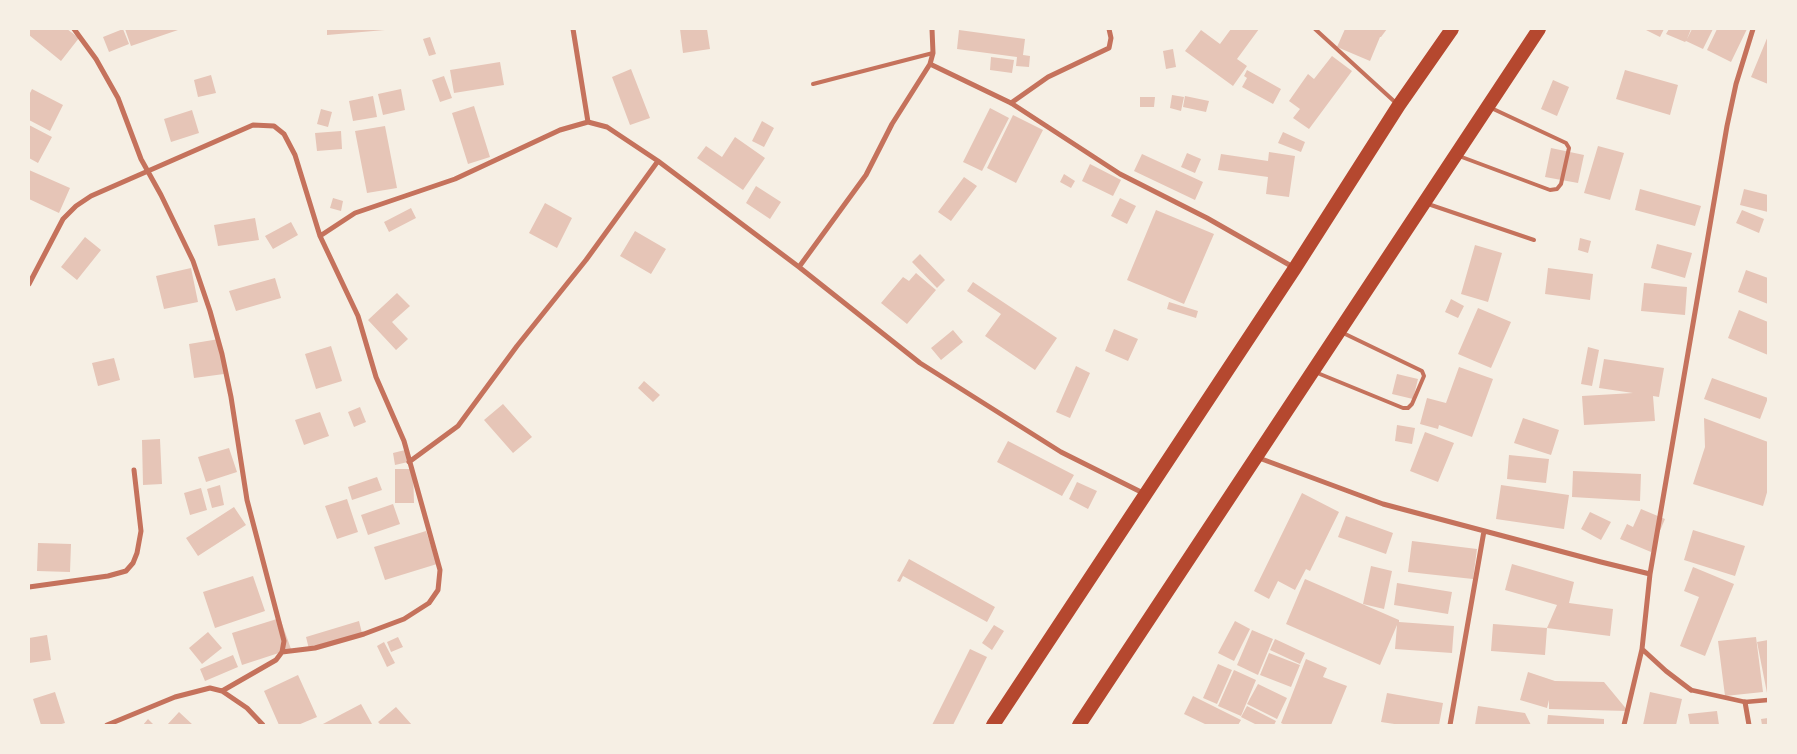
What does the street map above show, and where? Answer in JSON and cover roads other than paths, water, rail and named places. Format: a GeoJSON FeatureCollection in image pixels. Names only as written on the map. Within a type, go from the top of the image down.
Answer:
{"type":"FeatureCollection","features":[{"type":"Feature","properties":{"kind":"highway"},"geometry":{"type":"LineString","coordinates":[[993,725],[1295,268],[1450,29]]}},
{"type":"Feature","properties":{"kind":"highway"},"geometry":{"type":"LineString","coordinates":[[1079,725],[1539,29]]}},
{"type":"Feature","properties":{"kind":"street"},"geometry":{"type":"LineString","coordinates":[[74,29],[96,59],[118,98],[141,159],[162,195],[193,261],[210,310],[231,397],[247,500],[284,641],[282,652],[276,660],[222,691]]}},
{"type":"Feature","properties":{"kind":"street"},"geometry":{"type":"LineString","coordinates":[[573,29],[588,122]]}},
{"type":"Feature","properties":{"kind":"street"},"geometry":{"type":"LineString","coordinates":[[799,267],[866,175],[892,124],[930,64],[933,53],[932,29]]}},
{"type":"Feature","properties":{"kind":"street"},"geometry":{"type":"LineString","coordinates":[[1011,103],[1048,76],[1109,48],[1110,29]]}},
{"type":"Feature","properties":{"kind":"street"},"geometry":{"type":"LineString","coordinates":[[1624,725],[1642,648],[1650,574],[1727,126],[1736,84],[1753,29]]}},
{"type":"Feature","properties":{"kind":"street"},"geometry":{"type":"LineString","coordinates":[[930,64],[1011,103],[1120,174],[1207,218],[1295,268]]}},
{"type":"Feature","properties":{"kind":"street"},"geometry":{"type":"LineString","coordinates":[[320,236],[355,213],[455,179],[560,130],[588,122],[607,127],[658,161],[799,267],[920,363],[1061,452],[1146,494]]}},
{"type":"Feature","properties":{"kind":"street"},"geometry":{"type":"LineString","coordinates":[[29,284],[63,219],[76,206],[91,196],[253,125],[274,126],[284,134],[295,155],[320,236],[358,316],[376,377],[404,441],[440,570],[438,590],[429,603],[404,619],[364,634],[315,648],[282,652]]}},
{"type":"Feature","properties":{"kind":"street"},"geometry":{"type":"LineString","coordinates":[[409,462],[458,426],[517,346],[586,260],[658,161]]}},
{"type":"Feature","properties":{"kind":"street"},"geometry":{"type":"LineString","coordinates":[[1256,457],[1383,504],[1650,574]]}},
{"type":"Feature","properties":{"kind":"street"},"geometry":{"type":"LineString","coordinates":[[29,587],[108,576],[126,571],[133,563],[137,553],[141,531],[134,470]]}},
{"type":"Feature","properties":{"kind":"street"},"geometry":{"type":"LineString","coordinates":[[1450,725],[1484,531]]}},
{"type":"Feature","properties":{"kind":"street"},"geometry":{"type":"LineString","coordinates":[[1642,648],[1666,671],[1690,690],[1745,702],[1768,700]]}},
{"type":"Feature","properties":{"kind":"street"},"geometry":{"type":"LineString","coordinates":[[107,725],[175,697],[210,688],[222,691],[247,708],[263,725]]}},
{"type":"Feature","properties":{"kind":"street"},"geometry":{"type":"LineString","coordinates":[[1745,702],[1749,725]]}},
{"type":"Feature","properties":{"kind":"lane"},"geometry":{"type":"LineString","coordinates":[[1315,29],[1399,105]]}},
{"type":"Feature","properties":{"kind":"lane"},"geometry":{"type":"LineString","coordinates":[[813,84],[933,53]]}},
{"type":"Feature","properties":{"kind":"lane"},"geometry":{"type":"LineString","coordinates":[[1455,155],[1550,190],[1557,189],[1561,184],[1569,148],[1566,143],[1487,106]]}},
{"type":"Feature","properties":{"kind":"lane"},"geometry":{"type":"LineString","coordinates":[[1424,203],[1534,240]]}},
{"type":"Feature","properties":{"kind":"lane"},"geometry":{"type":"LineString","coordinates":[[1313,371],[1402,408],[1408,408],[1412,404],[1424,376],[1422,370],[1339,331]]}}]}
